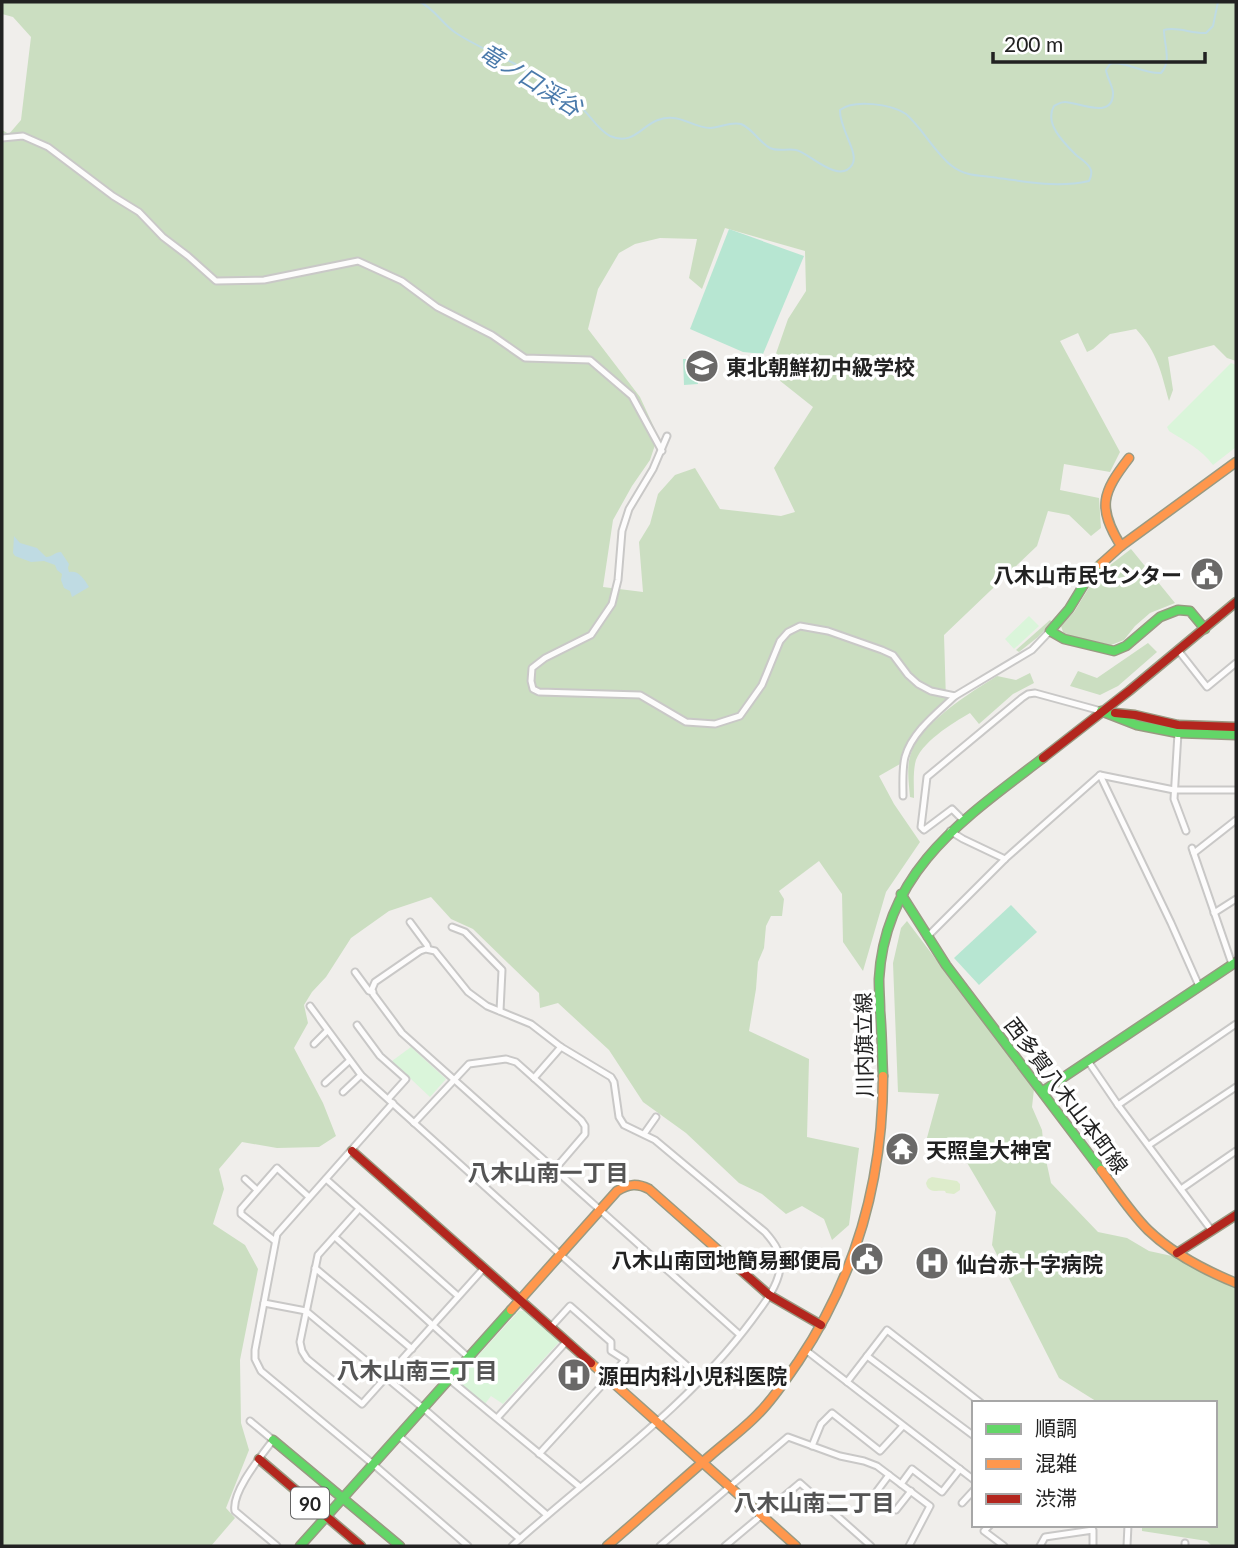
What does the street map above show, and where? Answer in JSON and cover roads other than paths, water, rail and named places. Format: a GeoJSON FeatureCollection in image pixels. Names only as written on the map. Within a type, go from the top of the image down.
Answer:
{"type":"FeatureCollection","features":[{"type":"Feature","properties":{"kind":"street"},"geometry":{"type":"LineString","coordinates":[[2,138],[23,136],[48,148],[139,212],[163,237],[216,281],[264,280],[358,261],[402,281],[437,307],[492,335],[526,358],[590,360],[632,396],[662,451]]}},
{"type":"Feature","properties":{"kind":"street"},"geometry":{"type":"LineString","coordinates":[[667,436],[653,470],[629,509],[622,531],[618,580],[612,604],[591,635],[545,658],[533,668],[533,689],[561,694],[640,695],[686,722],[715,723],[740,716],[762,685],[780,641],[788,632],[800,626],[828,631],[882,650],[893,655],[918,684],[931,691],[955,696]]}},
{"type":"Feature","properties":{"kind":"street"},"geometry":{"type":"LineString","coordinates":[[1121,546],[1107,524],[1104,508],[1106,493],[1115,474],[1129,458]]}},
{"type":"Feature","properties":{"kind":"street"},"geometry":{"type":"LineString","coordinates":[[903,796],[905,758],[914,738],[926,725],[955,696],[1032,650],[1069,609],[1091,573],[1121,546],[1236,462]]}},
{"type":"Feature","properties":{"kind":"street","name":"川内旗立線"},"geometry":{"type":"LineString","coordinates":[[607,1546],[759,1413],[777,1393],[807,1351],[850,1262],[875,1172],[883,1115],[879,981],[883,944],[901,894],[919,866],[962,820],[1129,691],[1236,602]]}},
{"type":"Feature","properties":{"kind":"street"},"geometry":{"type":"LineString","coordinates":[[1050,631],[1064,639],[1114,651],[1126,646],[1160,617],[1178,610],[1190,611],[1205,629]]}},
{"type":"Feature","properties":{"kind":"street"},"geometry":{"type":"LineString","coordinates":[[1178,650],[1207,687],[1236,663]]}},
{"type":"Feature","properties":{"kind":"street"},"geometry":{"type":"LineString","coordinates":[[962,820],[952,809],[923,830],[921,827],[927,777],[1028,694],[1035,693],[1101,711],[1137,725],[1178,733],[1236,735]]}},
{"type":"Feature","properties":{"kind":"street"},"geometry":{"type":"LineString","coordinates":[[1101,711],[1135,715],[1178,725],[1236,727]]}},
{"type":"Feature","properties":{"kind":"street"},"geometry":{"type":"LineString","coordinates":[[1178,733],[1174,799],[1186,831]]}},
{"type":"Feature","properties":{"kind":"street"},"geometry":{"type":"LineString","coordinates":[[1100,775],[1174,790],[1236,790]]}},
{"type":"Feature","properties":{"kind":"street"},"geometry":{"type":"LineString","coordinates":[[927,937],[1005,859],[1100,775]]}},
{"type":"Feature","properties":{"kind":"street"},"geometry":{"type":"LineString","coordinates":[[1100,775],[1199,986]]}},
{"type":"Feature","properties":{"kind":"street"},"geometry":{"type":"LineString","coordinates":[[1042,1091],[1199,986],[1235,966],[1193,850],[1236,820]]}},
{"type":"Feature","properties":{"kind":"street"},"geometry":{"type":"LineString","coordinates":[[950,831],[1005,859]]}},
{"type":"Feature","properties":{"kind":"street","name":"西多賀八木山本町線"},"geometry":{"type":"LineString","coordinates":[[901,894],[927,937],[1139,1220],[1153,1235],[1177,1253],[1234,1280]]}},
{"type":"Feature","properties":{"kind":"street"},"geometry":{"type":"LineString","coordinates":[[1214,913],[1236,899]]}},
{"type":"Feature","properties":{"kind":"street"},"geometry":{"type":"LineString","coordinates":[[410,922],[428,949]]}},
{"type":"Feature","properties":{"kind":"street"},"geometry":{"type":"LineString","coordinates":[[452,927],[465,932],[502,970],[500,1011]]}},
{"type":"Feature","properties":{"kind":"street"},"geometry":{"type":"LineString","coordinates":[[373,992],[375,982],[420,950],[435,951],[468,992],[487,1006],[531,1024],[561,1047],[611,1077],[618,1117],[624,1125],[655,1140],[772,1239],[780,1259],[780,1269],[769,1295],[740,1335],[702,1379],[512,1546]]}},
{"type":"Feature","properties":{"kind":"street"},"geometry":{"type":"LineString","coordinates":[[355,972],[402,1033],[740,1335]]}},
{"type":"Feature","properties":{"kind":"street"},"geometry":{"type":"LineString","coordinates":[[310,1006],[361,1075],[702,1379]]}},
{"type":"Feature","properties":{"kind":"street"},"geometry":{"type":"LineString","coordinates":[[1118,1105],[1236,1024]]}},
{"type":"Feature","properties":{"kind":"street"},"geometry":{"type":"LineString","coordinates":[[357,1025],[380,1056],[406,1079],[352,1151],[277,1234],[255,1359],[261,1371],[468,1546]]}},
{"type":"Feature","properties":{"kind":"street"},"geometry":{"type":"LineString","coordinates":[[314,1044],[327,1031]]}},
{"type":"Feature","properties":{"kind":"street"},"geometry":{"type":"LineString","coordinates":[[534,1078],[561,1047]]}},
{"type":"Feature","properties":{"kind":"street"},"geometry":{"type":"LineString","coordinates":[[414,1123],[469,1064],[506,1059],[516,1062],[585,1126],[585,1134],[555,1169]]}},
{"type":"Feature","properties":{"kind":"street"},"geometry":{"type":"LineString","coordinates":[[325,1083],[349,1061]]}},
{"type":"Feature","properties":{"kind":"street"},"geometry":{"type":"LineString","coordinates":[[1088,1062],[1212,1231]]}},
{"type":"Feature","properties":{"kind":"street"},"geometry":{"type":"LineString","coordinates":[[343,1092],[361,1075]]}},
{"type":"Feature","properties":{"kind":"street"},"geometry":{"type":"LineString","coordinates":[[1149,1145],[1236,1087]]}},
{"type":"Feature","properties":{"kind":"street"},"geometry":{"type":"LineString","coordinates":[[644,1134],[656,1117]]}},
{"type":"Feature","properties":{"kind":"street"},"geometry":{"type":"LineString","coordinates":[[352,1151],[794,1546]]}},
{"type":"Feature","properties":{"kind":"street"},"geometry":{"type":"LineString","coordinates":[[1181,1189],[1236,1151]]}},
{"type":"Feature","properties":{"kind":"street"},"geometry":{"type":"LineString","coordinates":[[275,1241],[241,1214],[241,1209],[277,1168],[309,1197]]}},
{"type":"Feature","properties":{"kind":"street"},"geometry":{"type":"LineString","coordinates":[[245,1179],[257,1190]]}},
{"type":"Feature","properties":{"kind":"street"},"geometry":{"type":"LineString","coordinates":[[326,1179],[458,1296]]}},
{"type":"Feature","properties":{"kind":"street"},"geometry":{"type":"LineString","coordinates":[[300,1546],[559,1254],[617,1191],[626,1185],[640,1184],[649,1189],[769,1295],[821,1325]]}},
{"type":"Feature","properties":{"kind":"street"},"geometry":{"type":"LineString","coordinates":[[359,1209],[318,1255],[300,1342],[307,1359],[362,1404],[484,1268]]}},
{"type":"Feature","properties":{"kind":"street"},"geometry":{"type":"LineString","coordinates":[[1177,1253],[1236,1215]]}},
{"type":"Feature","properties":{"kind":"street"},"geometry":{"type":"LineString","coordinates":[[335,1237],[468,1357]]}},
{"type":"Feature","properties":{"kind":"street"},"geometry":{"type":"LineString","coordinates":[[315,1267],[412,1349]]}},
{"type":"Feature","properties":{"kind":"street"},"geometry":{"type":"LineString","coordinates":[[264,1303],[306,1311],[547,1515]]}},
{"type":"Feature","properties":{"kind":"street"},"geometry":{"type":"LineString","coordinates":[[539,1454],[625,1360],[611,1351],[611,1342],[570,1306],[550,1328]]}},
{"type":"Feature","properties":{"kind":"street"},"geometry":{"type":"LineString","coordinates":[[847,1382],[887,1330],[978,1401]]}},
{"type":"Feature","properties":{"kind":"street"},"geometry":{"type":"LineString","coordinates":[[497,1419],[566,1342]]}},
{"type":"Feature","properties":{"kind":"street"},"geometry":{"type":"LineString","coordinates":[[807,1351],[972,1478]]}},
{"type":"Feature","properties":{"kind":"street"},"geometry":{"type":"LineString","coordinates":[[867,1356],[972,1435]]}},
{"type":"Feature","properties":{"kind":"street"},"geometry":{"type":"LineString","coordinates":[[449,1379],[580,1487]]}},
{"type":"Feature","properties":{"kind":"street"},"geometry":{"type":"LineString","coordinates":[[813,1446],[821,1424],[832,1413],[880,1451],[903,1426]]}},
{"type":"Feature","properties":{"kind":"street","name":"90"},"geometry":{"type":"LineString","coordinates":[[250,1421],[400,1546]]}},
{"type":"Feature","properties":{"kind":"street"},"geometry":{"type":"LineString","coordinates":[[399,1436],[520,1539]]}},
{"type":"Feature","properties":{"kind":"street"},"geometry":{"type":"LineString","coordinates":[[660,1546],[788,1437],[877,1466],[930,1506],[909,1546]]}},
{"type":"Feature","properties":{"kind":"street"},"geometry":{"type":"LineString","coordinates":[[273,1440],[250,1472],[233,1503],[235,1511],[277,1546]]}},
{"type":"Feature","properties":{"kind":"street","name":"90"},"geometry":{"type":"LineString","coordinates":[[259,1459],[361,1546]]}},
{"type":"Feature","properties":{"kind":"street"},"geometry":{"type":"LineString","coordinates":[[901,1484],[912,1469],[942,1492],[960,1469]]}},
{"type":"Feature","properties":{"kind":"street"},"geometry":{"type":"LineString","coordinates":[[877,1491],[888,1475]]}},
{"type":"Feature","properties":{"kind":"street"},"geometry":{"type":"LineString","coordinates":[[725,1546],[800,1483],[871,1546]]}},
{"type":"Feature","properties":{"kind":"street"},"geometry":{"type":"LineString","coordinates":[[895,1510],[911,1491]]}},
{"type":"Feature","properties":{"kind":"street"},"geometry":{"type":"LineString","coordinates":[[962,1503],[972,1492]]}},
{"type":"Feature","properties":{"kind":"street"},"geometry":{"type":"LineString","coordinates":[[988,1527],[985,1531],[1004,1546]]}},
{"type":"Feature","properties":{"kind":"street"},"geometry":{"type":"LineString","coordinates":[[1127,1546],[1128,1527]]}},
{"type":"Feature","properties":{"kind":"street"},"geometry":{"type":"LineString","coordinates":[[1040,1546],[1045,1537],[1093,1530],[1093,1546]]}},
{"type":"Feature","properties":{"kind":"water"},"geometry":{"type":"Polygon","coordinates":[[[14,536],[20,543],[37,548],[46,557],[61,552],[69,564],[69,572],[78,574],[89,587],[72,597],[70,591],[64,588],[62,574],[55,565],[44,561],[31,562],[15,556],[14,536]]]}},
{"type":"Feature","properties":{"kind":"waterway","name":"竜ノ口渓谷"},"geometry":{"type":"LineString","coordinates":[[420,2],[456,33],[521,67],[581,107],[610,136],[625,139],[666,118],[710,128],[737,123],[749,129],[770,148],[796,150],[832,170],[839,171],[846,170],[854,160],[840,110],[854,105],[873,104],[906,114],[946,161],[963,172],[1055,184],[1089,181],[1091,170],[1056,132],[1051,119],[1054,106],[1065,102],[1094,108],[1108,106],[1113,92],[1106,70],[1113,63],[1161,73],[1167,58],[1164,30],[1206,33],[1213,26],[1218,2]]}},
{"type":"Feature","properties":{"kind":"place","name":"東北朝鮮初中級学校"},"geometry":{"type":"Point","coordinates":[702,366]}},
{"type":"Feature","properties":{"kind":"place","name":"八木山市民センター"},"geometry":{"type":"Point","coordinates":[1207,574]}},
{"type":"Feature","properties":{"kind":"place","name":"天照皇大神宮"},"geometry":{"type":"Point","coordinates":[902,1149]}},
{"type":"Feature","properties":{"kind":"place","name":"八木山南団地簡易郵便局"},"geometry":{"type":"Point","coordinates":[867,1259]}},
{"type":"Feature","properties":{"kind":"place","name":"仙台赤十字病院"},"geometry":{"type":"Point","coordinates":[932,1263]}},
{"type":"Feature","properties":{"kind":"place","name":"源田内科小児科医院"},"geometry":{"type":"Point","coordinates":[574,1375]}},
{"type":"Feature","properties":{"kind":"district","name":"八木山南一丁目"},"geometry":{"type":"Point","coordinates":[548,1172]}},
{"type":"Feature","properties":{"kind":"district","name":"八木山南三丁目"},"geometry":{"type":"Point","coordinates":[417,1370]}},
{"type":"Feature","properties":{"kind":"district","name":"八木山南二丁目"},"geometry":{"type":"Point","coordinates":[814,1502]}}]}
